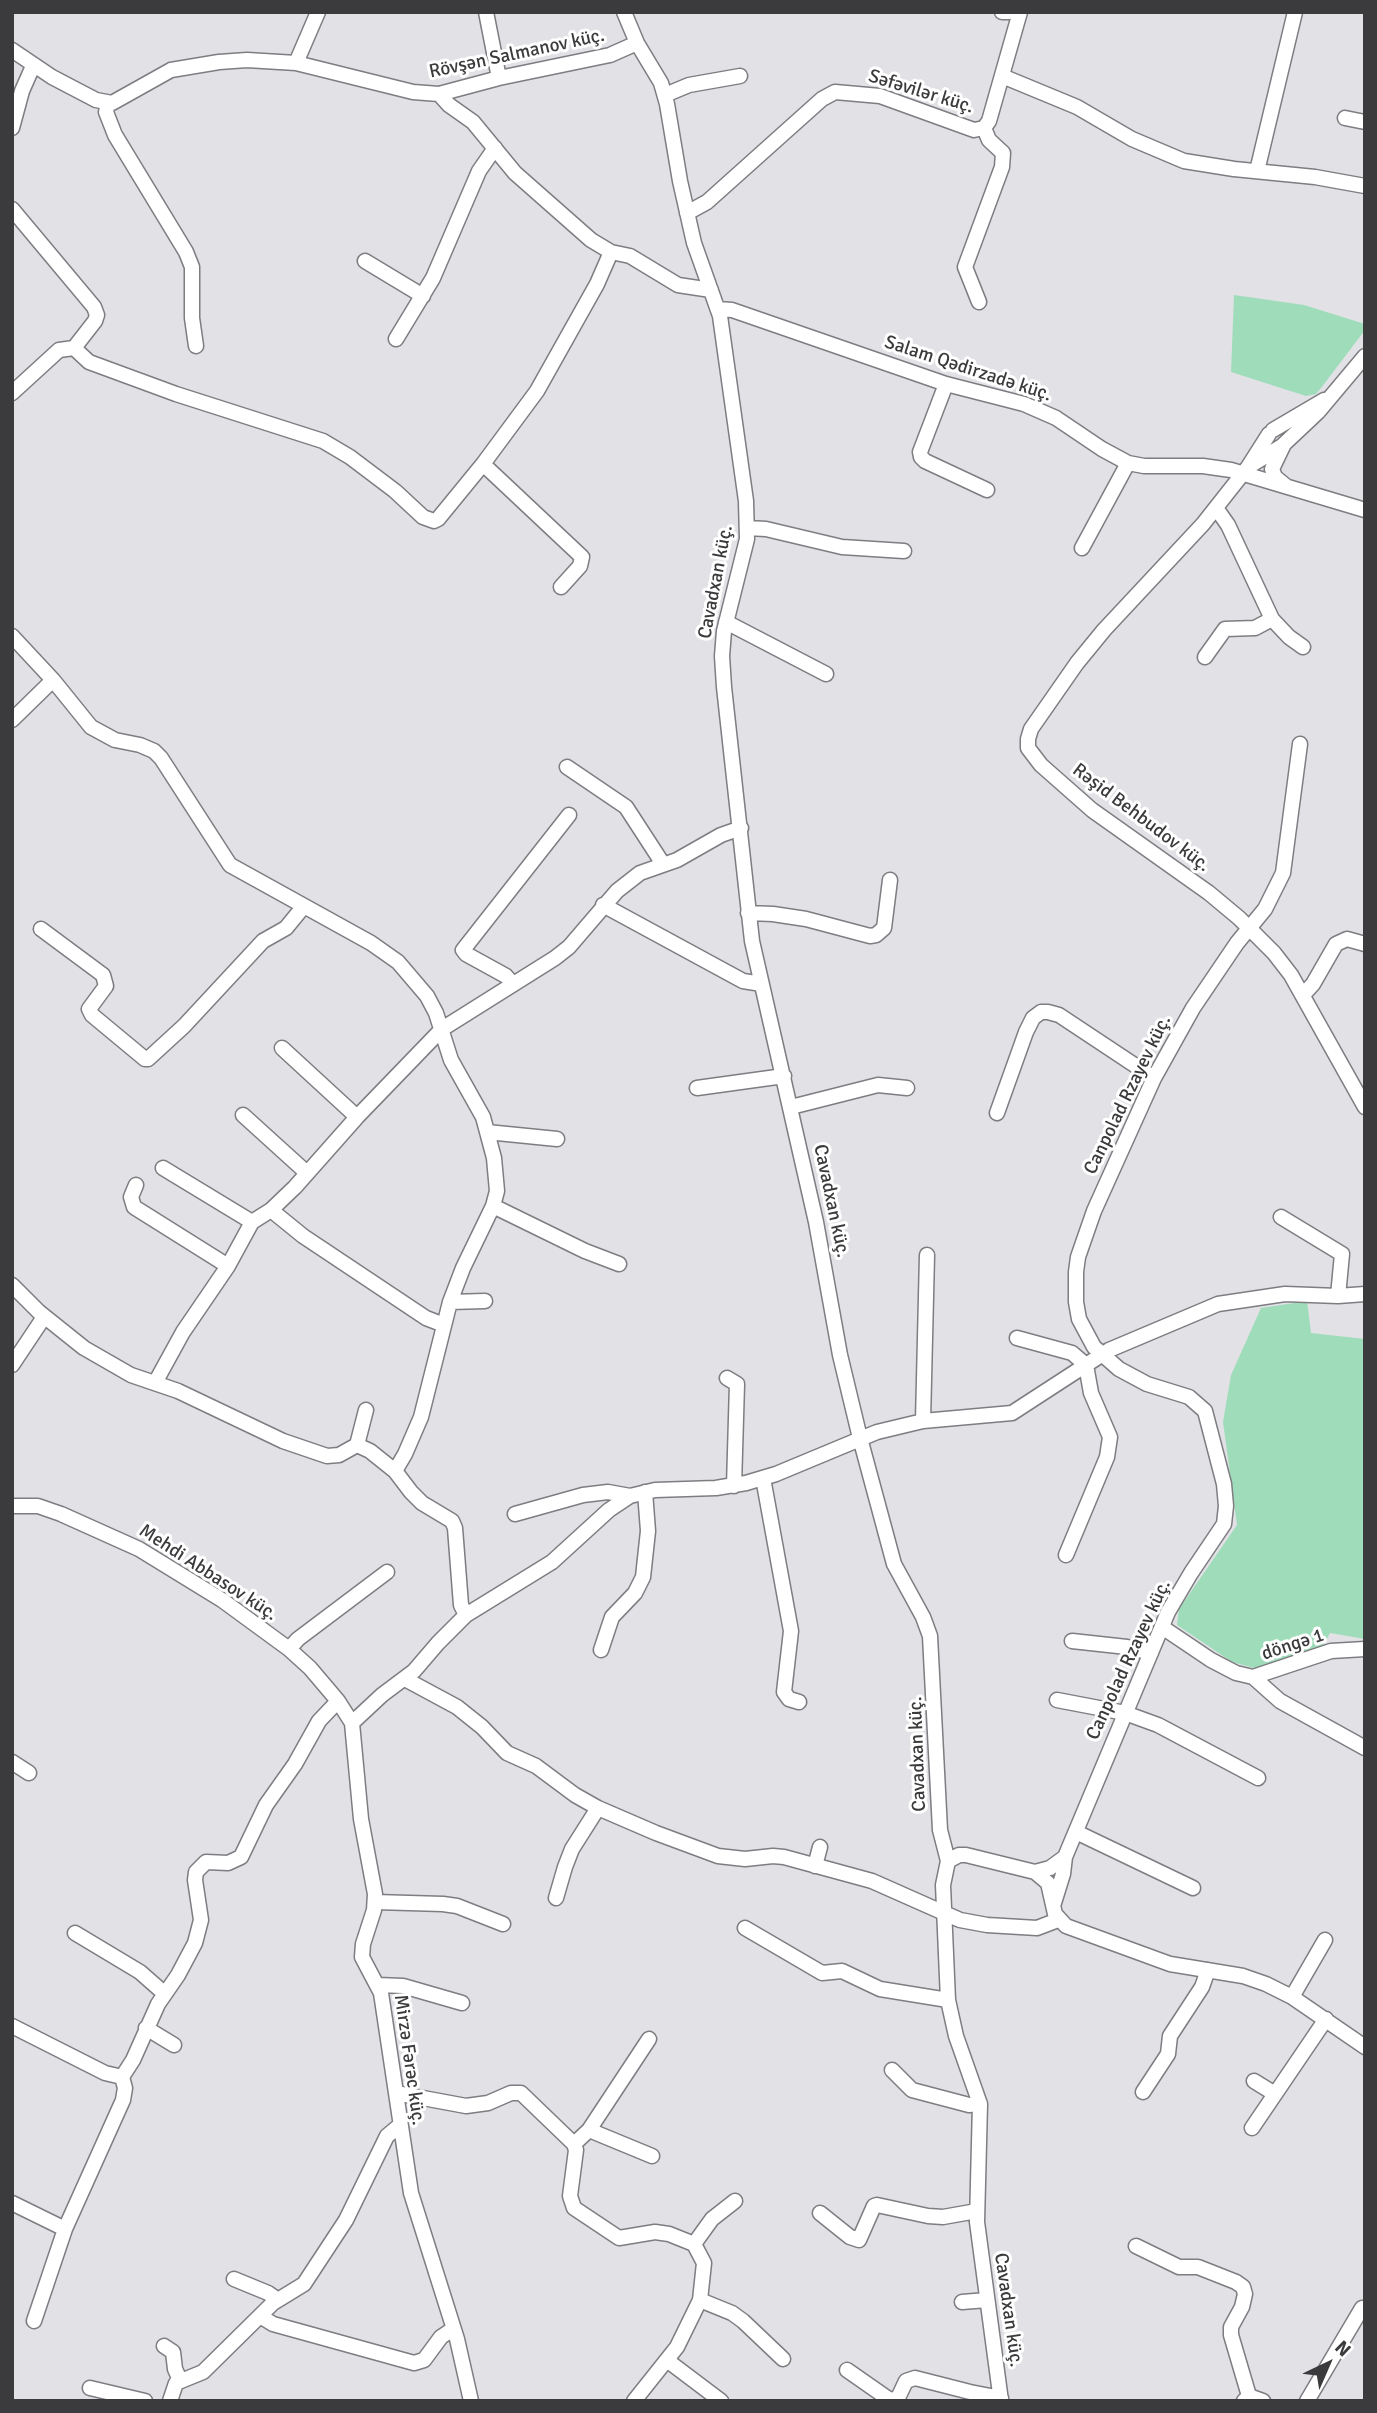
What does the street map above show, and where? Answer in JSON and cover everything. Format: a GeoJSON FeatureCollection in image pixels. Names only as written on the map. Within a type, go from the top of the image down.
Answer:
{"type":"FeatureCollection","features":[{"type":"Feature","properties":{"kind":"street"},"geometry":{"type":"LineString","coordinates":[[296,63],[318,12]]}},
{"type":"Feature","properties":{"kind":"street"},"geometry":{"type":"LineString","coordinates":[[486,12],[499,78]]}},
{"type":"Feature","properties":{"kind":"street","name":"Cavadxan küç."},"geometry":{"type":"LineString","coordinates":[[624,12],[636,43],[665,95],[687,213],[700,263],[718,309],[744,487],[747,528],[744,553],[723,640],[724,687],[748,913],[821,1247],[840,1355],[860,1438],[894,1564],[923,1617],[930,1636],[940,1830],[948,1861],[943,1885],[948,2000],[956,2036],[980,2105],[976,2211],[1001,2399]]}},
{"type":"Feature","properties":{"kind":"street"},"geometry":{"type":"LineString","coordinates":[[1002,12],[1009,12]]}},
{"type":"Feature","properties":{"kind":"street","name":"Səfəvilər küç."},"geometry":{"type":"LineString","coordinates":[[687,213],[707,202],[822,99],[835,92],[880,96],[974,130],[984,128],[989,121],[1020,12]]}},
{"type":"Feature","properties":{"kind":"street"},"geometry":{"type":"LineString","coordinates":[[1257,171],[1295,12]]}},
{"type":"Feature","properties":{"kind":"street","name":"Rövşən Salmanov küç."},"geometry":{"type":"LineString","coordinates":[[107,103],[117,101],[172,71],[193,65],[247,60],[296,63],[413,92],[439,94],[499,78],[610,55],[636,43]]}},
{"type":"Feature","properties":{"kind":"street"},"geometry":{"type":"LineString","coordinates":[[12,50],[33,66],[68,86],[107,103],[106,112],[114,135],[186,252],[192,267],[192,317],[196,346]]}},
{"type":"Feature","properties":{"kind":"street"},"geometry":{"type":"LineString","coordinates":[[12,128],[22,91],[33,66]]}},
{"type":"Feature","properties":{"kind":"street"},"geometry":{"type":"LineString","coordinates":[[665,95],[689,85],[740,76]]}},
{"type":"Feature","properties":{"kind":"street"},"geometry":{"type":"LineString","coordinates":[[1002,76],[1077,107],[1159,152],[1207,166],[1304,175],[1365,186]]}},
{"type":"Feature","properties":{"kind":"street"},"geometry":{"type":"LineString","coordinates":[[439,94],[449,105],[474,122],[515,173],[591,240],[611,252],[630,256],[678,285],[711,290]]}},
{"type":"Feature","properties":{"kind":"street"},"geometry":{"type":"LineString","coordinates":[[1345,118],[1365,122]]}},
{"type":"Feature","properties":{"kind":"street"},"geometry":{"type":"LineString","coordinates":[[979,302],[965,267],[1002,167],[1003,153],[989,140],[984,128]]}},
{"type":"Feature","properties":{"kind":"street"},"geometry":{"type":"LineString","coordinates":[[396,339],[433,278],[479,171],[495,148]]}},
{"type":"Feature","properties":{"kind":"street"},"geometry":{"type":"LineString","coordinates":[[12,209],[97,314],[95,321],[74,348],[59,350],[12,393]]}},
{"type":"Feature","properties":{"kind":"street"},"geometry":{"type":"LineString","coordinates":[[74,348],[89,362],[176,394],[323,441],[350,457],[429,520],[438,519],[483,464],[546,376],[597,284],[611,252]]}},
{"type":"Feature","properties":{"kind":"street"},"geometry":{"type":"LineString","coordinates":[[365,261],[423,296]]}},
{"type":"Feature","properties":{"kind":"street","name":"Salam Qədirzadə küç."},"geometry":{"type":"LineString","coordinates":[[718,309],[732,310],[946,384],[1040,411],[1128,463],[1245,470],[1289,488],[1365,510]]}},
{"type":"Feature","properties":{"kind":"street"},"geometry":{"type":"LineString","coordinates":[[1245,470],[1302,429],[1365,356]]}},
{"type":"Feature","properties":{"kind":"street"},"geometry":{"type":"LineString","coordinates":[[946,384],[920,452],[925,461],[987,490]]}},
{"type":"Feature","properties":{"kind":"street"},"geometry":{"type":"LineString","coordinates":[[1271,432],[1334,393]]}},
{"type":"Feature","properties":{"kind":"street"},"geometry":{"type":"LineString","coordinates":[[1271,432],[1279,428],[1284,431],[1287,439],[1272,470],[1277,480],[1289,488]]}},
{"type":"Feature","properties":{"kind":"street","name":"Rəşid Behbudov küç."},"geometry":{"type":"LineString","coordinates":[[1271,432],[1216,508],[1084,654],[1031,729],[1028,748],[1041,765],[1092,810],[1209,893],[1250,928],[1283,963],[1365,1107]]}},
{"type":"Feature","properties":{"kind":"street"},"geometry":{"type":"LineString","coordinates":[[1082,548],[1128,463]]}},
{"type":"Feature","properties":{"kind":"street"},"geometry":{"type":"LineString","coordinates":[[483,464],[582,557],[580,566],[561,587]]}},
{"type":"Feature","properties":{"kind":"street"},"geometry":{"type":"LineString","coordinates":[[1216,508],[1228,525],[1272,619],[1289,638],[1303,647]]}},
{"type":"Feature","properties":{"kind":"street"},"geometry":{"type":"LineString","coordinates":[[747,528],[766,529],[842,547],[904,551]]}},
{"type":"Feature","properties":{"kind":"street"},"geometry":{"type":"LineString","coordinates":[[1205,657],[1225,629],[1255,628],[1272,619]]}},
{"type":"Feature","properties":{"kind":"street"},"geometry":{"type":"LineString","coordinates":[[726,621],[826,674]]}},
{"type":"Feature","properties":{"kind":"street"},"geometry":{"type":"LineString","coordinates":[[12,636],[53,680],[91,727],[115,740],[141,745],[161,758],[230,865],[371,943],[398,962],[427,996],[442,1029],[451,1060],[475,1100],[487,1132],[497,1175],[497,1191],[493,1206],[450,1302],[421,1417],[395,1471]]}},
{"type":"Feature","properties":{"kind":"street"},"geometry":{"type":"LineString","coordinates":[[12,720],[53,680]]}},
{"type":"Feature","properties":{"kind":"street","name":"Canpolad Rzayev küç."},"geometry":{"type":"LineString","coordinates":[[1054,1904],[1065,1857],[1125,1713],[1181,1590],[1224,1524],[1226,1506],[1224,1485],[1208,1419],[1200,1406],[1181,1394],[1130,1376],[1102,1355],[1089,1340],[1079,1319],[1075,1287],[1078,1257],[1094,1211],[1154,1078],[1193,1008],[1231,951],[1265,909],[1283,873],[1300,744]]}},
{"type":"Feature","properties":{"kind":"street"},"geometry":{"type":"LineString","coordinates":[[567,767],[626,807],[663,864]]}},
{"type":"Feature","properties":{"kind":"street"},"geometry":{"type":"LineString","coordinates":[[513,984],[506,976],[463,950],[569,815]]}},
{"type":"Feature","properties":{"kind":"street"},"geometry":{"type":"LineString","coordinates":[[155,1384],[183,1332],[228,1266],[252,1222],[271,1210],[442,1029],[569,947],[603,905],[640,873],[677,860],[721,835],[741,828]]}},
{"type":"Feature","properties":{"kind":"street"},"geometry":{"type":"LineString","coordinates":[[748,913],[806,919],[870,936],[876,935],[884,928],[890,880]]}},
{"type":"Feature","properties":{"kind":"street"},"geometry":{"type":"LineString","coordinates":[[603,905],[743,981],[762,985]]}},
{"type":"Feature","properties":{"kind":"street"},"geometry":{"type":"LineString","coordinates":[[41,929],[103,975],[106,986],[89,1009],[92,1015],[148,1059],[184,1026],[263,940],[293,922],[304,906]]}},
{"type":"Feature","properties":{"kind":"street"},"geometry":{"type":"LineString","coordinates":[[1303,995],[1313,984],[1336,944],[1347,939],[1365,944]]}},
{"type":"Feature","properties":{"kind":"street"},"geometry":{"type":"LineString","coordinates":[[997,1113],[1026,1032],[1033,1018],[1041,1012],[1059,1015],[1154,1078]]}},
{"type":"Feature","properties":{"kind":"street"},"geometry":{"type":"LineString","coordinates":[[282,1048],[357,1117]]}},
{"type":"Feature","properties":{"kind":"street"},"geometry":{"type":"LineString","coordinates":[[697,1088],[784,1076]]}},
{"type":"Feature","properties":{"kind":"street"},"geometry":{"type":"LineString","coordinates":[[791,1107],[878,1085],[906,1088]]}},
{"type":"Feature","properties":{"kind":"street"},"geometry":{"type":"LineString","coordinates":[[243,1115],[307,1173]]}},
{"type":"Feature","properties":{"kind":"street"},"geometry":{"type":"LineString","coordinates":[[487,1132],[557,1139]]}},
{"type":"Feature","properties":{"kind":"street"},"geometry":{"type":"LineString","coordinates":[[163,1168],[252,1222]]}},
{"type":"Feature","properties":{"kind":"street"},"geometry":{"type":"LineString","coordinates":[[136,1185],[131,1197],[134,1207],[228,1266]]}},
{"type":"Feature","properties":{"kind":"street"},"geometry":{"type":"LineString","coordinates":[[493,1206],[585,1251],[619,1264]]}},
{"type":"Feature","properties":{"kind":"street"},"geometry":{"type":"LineString","coordinates":[[271,1210],[303,1236],[426,1318],[444,1325]]}},
{"type":"Feature","properties":{"kind":"street"},"geometry":{"type":"LineString","coordinates":[[1281,1217],[1342,1254],[1338,1296]]}},
{"type":"Feature","properties":{"kind":"street"},"geometry":{"type":"LineString","coordinates":[[923,1421],[927,1255]]}},
{"type":"Feature","properties":{"kind":"street"},"geometry":{"type":"LineString","coordinates":[[12,1285],[44,1317],[103,1360],[131,1375],[178,1391],[283,1441],[327,1456],[339,1455],[357,1445],[366,1410]]}},
{"type":"Feature","properties":{"kind":"street"},"geometry":{"type":"LineString","coordinates":[[352,1723],[382,1695],[405,1679],[466,1615],[552,1562],[609,1510],[630,1496],[645,1492],[734,1486],[763,1478],[860,1438],[923,1421],[1012,1413],[1121,1344],[1219,1304],[1285,1294],[1365,1294]]}},
{"type":"Feature","properties":{"kind":"street"},"geometry":{"type":"LineString","coordinates":[[450,1302],[485,1301]]}},
{"type":"Feature","properties":{"kind":"street"},"geometry":{"type":"LineString","coordinates":[[12,1365],[44,1317]]}},
{"type":"Feature","properties":{"kind":"street"},"geometry":{"type":"LineString","coordinates":[[1017,1338],[1072,1353],[1086,1365],[1091,1393],[1110,1437],[1110,1448],[1066,1555]]}},
{"type":"Feature","properties":{"kind":"street"},"geometry":{"type":"LineString","coordinates":[[727,1378],[737,1384],[734,1486]]}},
{"type":"Feature","properties":{"kind":"street"},"geometry":{"type":"LineString","coordinates":[[357,1445],[370,1451],[395,1471],[416,1498],[452,1521],[455,1528],[461,1605],[466,1615]]}},
{"type":"Feature","properties":{"kind":"street"},"geometry":{"type":"LineString","coordinates":[[763,1478],[791,1631],[784,1692],[789,1699],[799,1702]]}},
{"type":"Feature","properties":{"kind":"street"},"geometry":{"type":"LineString","coordinates":[[514,1514],[583,1495],[608,1492],[630,1496]]}},
{"type":"Feature","properties":{"kind":"street"},"geometry":{"type":"LineString","coordinates":[[601,1650],[612,1617],[635,1593],[643,1577],[648,1531],[645,1492]]}},
{"type":"Feature","properties":{"kind":"street","name":"Mehdi Abbasov küç."},"geometry":{"type":"LineString","coordinates":[[12,1506],[29,1505],[50,1509],[139,1549],[222,1600],[289,1649],[310,1668],[338,1701],[352,1723]]}},
{"type":"Feature","properties":{"kind":"street"},"geometry":{"type":"LineString","coordinates":[[289,1649],[298,1639],[387,1572]]}},
{"type":"Feature","properties":{"kind":"street","name":"döngə 1"},"geometry":{"type":"LineString","coordinates":[[1163,1627],[1211,1660],[1236,1673],[1253,1677],[1331,1651],[1365,1648]]}},
{"type":"Feature","properties":{"kind":"street"},"geometry":{"type":"LineString","coordinates":[[1072,1641],[1127,1647],[1151,1653]]}},
{"type":"Feature","properties":{"kind":"street"},"geometry":{"type":"LineString","coordinates":[[1253,1677],[1280,1701],[1365,1748]]}},
{"type":"Feature","properties":{"kind":"street"},"geometry":{"type":"LineString","coordinates":[[405,1679],[457,1707],[471,1717],[507,1753],[536,1766],[575,1795],[656,1833],[718,1856],[745,1859],[773,1856],[815,1866],[872,1881],[945,1915],[987,1925],[1038,1928],[1058,1920]]}},
{"type":"Feature","properties":{"kind":"street"},"geometry":{"type":"LineString","coordinates":[[1058,1700],[1125,1713],[1158,1725],[1258,1778]]}},
{"type":"Feature","properties":{"kind":"street"},"geometry":{"type":"LineString","coordinates":[[34,2321],[65,2229],[121,2107],[125,2093],[122,2077],[133,2060],[146,2028],[188,1956],[199,1927],[196,1872],[206,1862],[228,1863],[241,1857],[266,1805],[295,1764],[318,1721],[338,1701]]}},
{"type":"Feature","properties":{"kind":"street","name":"Mirzə Fərəc küç."},"geometry":{"type":"LineString","coordinates":[[352,1723],[361,1819],[375,1902],[362,1957],[378,1985],[383,2003],[399,2126],[411,2193],[453,2329],[471,2401]]}},
{"type":"Feature","properties":{"kind":"street"},"geometry":{"type":"LineString","coordinates":[[12,1762],[29,1773]]}},
{"type":"Feature","properties":{"kind":"street"},"geometry":{"type":"LineString","coordinates":[[556,1898],[572,1849],[598,1808]]}},
{"type":"Feature","properties":{"kind":"street"},"geometry":{"type":"LineString","coordinates":[[1076,1832],[1194,1888]]}},
{"type":"Feature","properties":{"kind":"street"},"geometry":{"type":"LineString","coordinates":[[815,1866],[820,1847]]}},
{"type":"Feature","properties":{"kind":"street"},"geometry":{"type":"LineString","coordinates":[[948,1861],[965,1855],[1035,1872],[1048,1883],[1058,1920],[1066,1926],[1154,1959],[1257,1980],[1292,1997],[1365,2047]]}},
{"type":"Feature","properties":{"kind":"street"},"geometry":{"type":"LineString","coordinates":[[1035,1872],[1050,1868],[1065,1857]]}},
{"type":"Feature","properties":{"kind":"street"},"geometry":{"type":"LineString","coordinates":[[375,1902],[443,1903],[503,1924]]}},
{"type":"Feature","properties":{"kind":"street"},"geometry":{"type":"LineString","coordinates":[[745,1928],[822,1973],[842,1971],[880,1989],[948,2000]]}},
{"type":"Feature","properties":{"kind":"street"},"geometry":{"type":"LineString","coordinates":[[75,1933],[141,1972],[165,1994]]}},
{"type":"Feature","properties":{"kind":"street"},"geometry":{"type":"LineString","coordinates":[[1292,1997],[1325,1940]]}},
{"type":"Feature","properties":{"kind":"street"},"geometry":{"type":"LineString","coordinates":[[1143,2092],[1168,2054],[1170,2036],[1202,1987],[1208,1970]]}},
{"type":"Feature","properties":{"kind":"street"},"geometry":{"type":"LineString","coordinates":[[378,1985],[403,1986],[462,2003]]}},
{"type":"Feature","properties":{"kind":"street"},"geometry":{"type":"LineString","coordinates":[[1252,2128],[1326,2019]]}},
{"type":"Feature","properties":{"kind":"street"},"geometry":{"type":"LineString","coordinates":[[12,2026],[105,2073],[122,2077]]}},
{"type":"Feature","properties":{"kind":"street"},"geometry":{"type":"LineString","coordinates":[[146,2028],[174,2045]]}},
{"type":"Feature","properties":{"kind":"street"},"geometry":{"type":"LineString","coordinates":[[574,2144],[589,2130],[649,2039]]}},
{"type":"Feature","properties":{"kind":"street"},"geometry":{"type":"LineString","coordinates":[[892,2070],[912,2090],[970,2105],[980,2105]]}},
{"type":"Feature","properties":{"kind":"street"},"geometry":{"type":"LineString","coordinates":[[1255,2081],[1275,2094]]}},
{"type":"Feature","properties":{"kind":"street"},"geometry":{"type":"LineString","coordinates":[[396,2093],[466,2106],[488,2103],[511,2092],[521,2092],[574,2144],[576,2150],[570,2196],[574,2208],[619,2238],[656,2232],[694,2244],[704,2263],[700,2300],[693,2318],[668,2361],[634,2401]]}},
{"type":"Feature","properties":{"kind":"street"},"geometry":{"type":"LineString","coordinates":[[170,2401],[173,2387],[180,2380],[203,2372],[278,2300],[300,2288],[326,2254],[346,2220],[387,2136],[399,2126]]}},
{"type":"Feature","properties":{"kind":"street"},"geometry":{"type":"LineString","coordinates":[[589,2130],[652,2156]]}},
{"type":"Feature","properties":{"kind":"street"},"geometry":{"type":"LineString","coordinates":[[694,2244],[712,2218],[735,2200]]}},
{"type":"Feature","properties":{"kind":"street"},"geometry":{"type":"LineString","coordinates":[[12,2203],[65,2229]]}},
{"type":"Feature","properties":{"kind":"street"},"geometry":{"type":"LineString","coordinates":[[820,2213],[850,2237],[859,2240],[874,2206],[877,2205],[928,2216],[976,2211]]}},
{"type":"Feature","properties":{"kind":"street"},"geometry":{"type":"LineString","coordinates":[[1136,2246],[1179,2267],[1198,2267],[1243,2287],[1245,2294],[1242,2307],[1231,2327],[1231,2335],[1252,2399]]}},
{"type":"Feature","properties":{"kind":"street"},"geometry":{"type":"LineString","coordinates":[[234,2279],[278,2300]]}},
{"type":"Feature","properties":{"kind":"street"},"geometry":{"type":"LineString","coordinates":[[700,2300],[732,2313],[783,2359]]}},
{"type":"Feature","properties":{"kind":"street"},"geometry":{"type":"LineString","coordinates":[[962,2302],[987,2300]]}},
{"type":"Feature","properties":{"kind":"street"},"geometry":{"type":"LineString","coordinates":[[1307,2401],[1362,2308]]}},
{"type":"Feature","properties":{"kind":"street"},"geometry":{"type":"LineString","coordinates":[[260,2316],[273,2324],[414,2363],[424,2360],[441,2337],[453,2329]]}},
{"type":"Feature","properties":{"kind":"street"},"geometry":{"type":"LineString","coordinates":[[164,2346],[173,2352],[175,2369],[180,2380]]}},
{"type":"Feature","properties":{"kind":"street"},"geometry":{"type":"LineString","coordinates":[[668,2361],[721,2401]]}},
{"type":"Feature","properties":{"kind":"street"},"geometry":{"type":"LineString","coordinates":[[847,2370],[890,2400],[898,2398],[906,2381],[915,2378],[1001,2399]]}},
{"type":"Feature","properties":{"kind":"street"},"geometry":{"type":"LineString","coordinates":[[90,2388],[145,2401]]}},
{"type":"Feature","properties":{"kind":"green space"},"geometry":{"type":"Polygon","coordinates":[[[1234,295],[1304,305],[1365,324],[1365,330],[1316,394],[1306,396],[1231,372],[1234,295]]]}},
{"type":"Feature","properties":{"kind":"green space"},"geometry":{"type":"Polygon","coordinates":[[[1307,1301],[1311,1333],[1365,1339],[1365,1639],[1330,1633],[1323,1646],[1258,1669],[1232,1662],[1177,1625],[1179,1609],[1237,1525],[1223,1422],[1231,1375],[1261,1308],[1307,1301]]]}}]}
